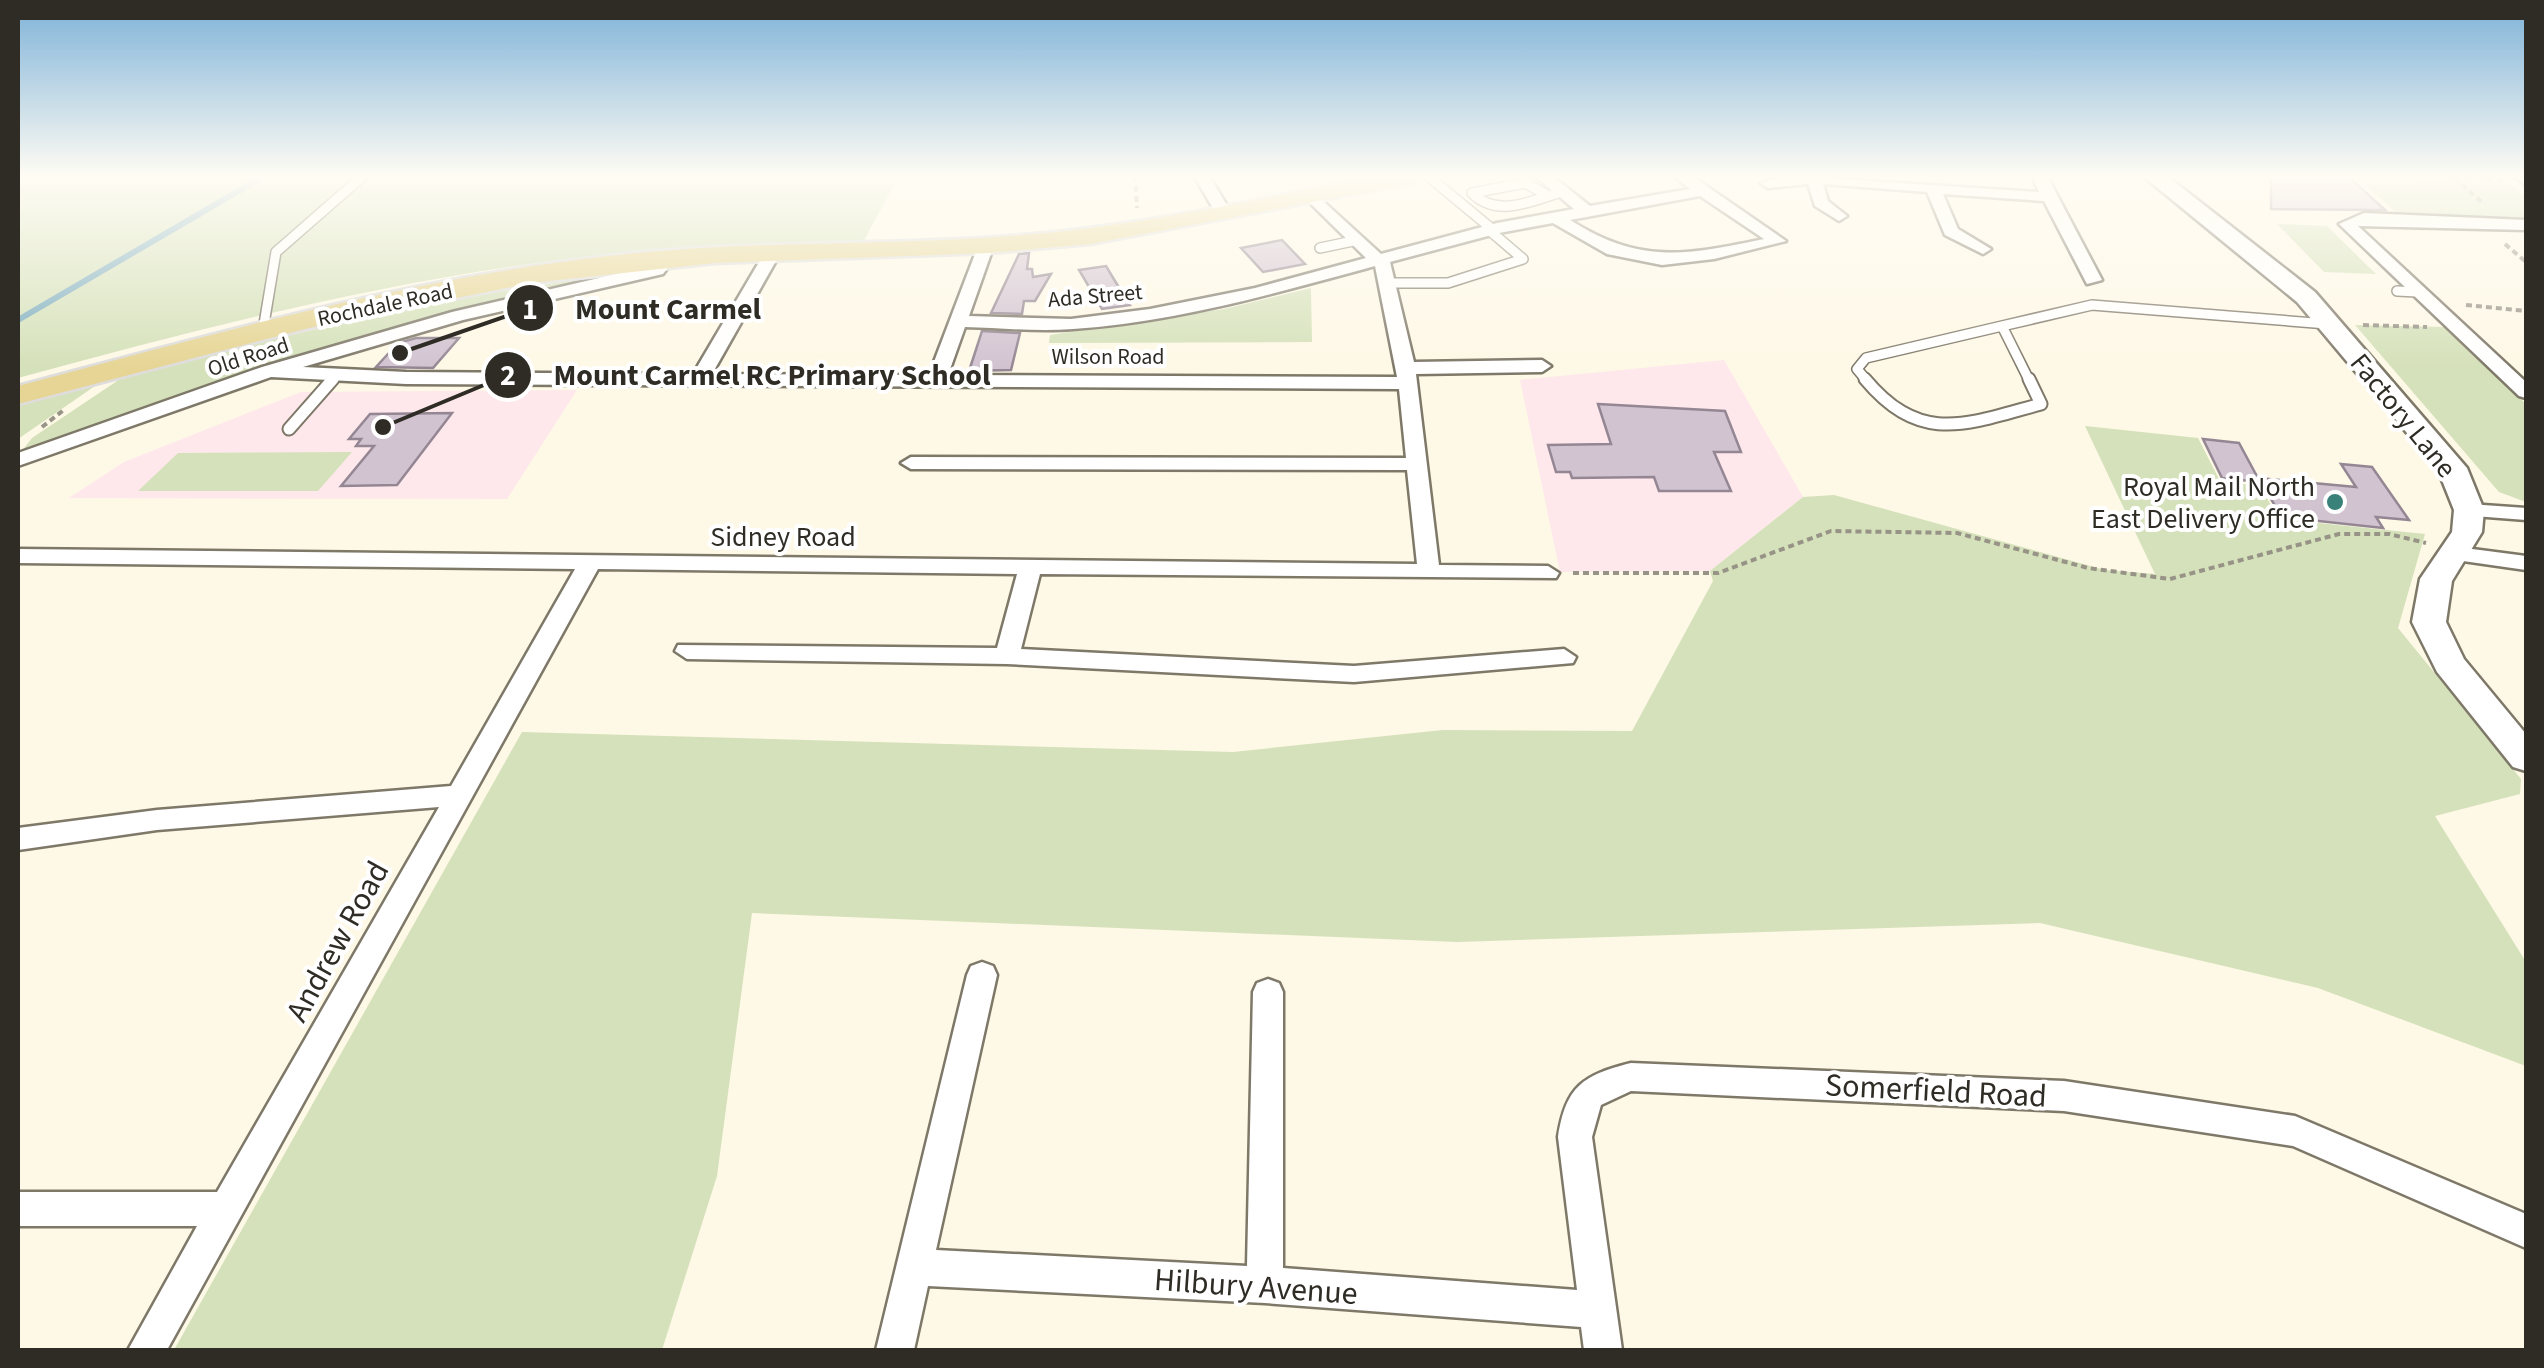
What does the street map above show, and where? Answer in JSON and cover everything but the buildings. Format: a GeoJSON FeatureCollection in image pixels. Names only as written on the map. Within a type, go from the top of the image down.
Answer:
{"type":"FeatureCollection","features":[{"type":"Feature","properties":{"kind":"main road","name":"Rochdale Road"},"geometry":{"type":"LineString","coordinates":[[18,394],[263,330],[533,275],[667,258],[1026,240]]}},
{"type":"Feature","properties":{"kind":"street"},"geometry":{"type":"LineString","coordinates":[[1358,240],[1379,258],[1388,283],[1419,464],[1429,573]]}},
{"type":"Feature","properties":{"kind":"street","name":"Ada Street"},"geometry":{"type":"LineString","coordinates":[[958,321],[1072,324],[1150,314],[1257,293],[1449,240]]}},
{"type":"Feature","properties":{"kind":"street"},"geometry":{"type":"LineString","coordinates":[[1587,240],[1630,258],[1666,263],[1778,242],[1775,240]]}},
{"type":"Feature","properties":{"kind":"street"},"geometry":{"type":"LineString","coordinates":[[1966,240],[1983,249]]}},
{"type":"Feature","properties":{"kind":"street"},"geometry":{"type":"LineString","coordinates":[[2071,240],[2093,280]]}},
{"type":"Feature","properties":{"kind":"street","name":"Factory Lane"},"geometry":{"type":"LineString","coordinates":[[2235,240],[2338,324],[2452,468],[2469,510],[2468,532],[2458,554],[2436,579],[2429,599],[2429,622],[2448,664],[2515,730],[2526,758]]}},
{"type":"Feature","properties":{"kind":"street"},"geometry":{"type":"LineString","coordinates":[[2361,240],[2456,328],[2518,378],[2526,392]]}},
{"type":"Feature","properties":{"kind":"street"},"geometry":{"type":"LineString","coordinates":[[936,380],[986,244]]}},
{"type":"Feature","properties":{"kind":"street"},"geometry":{"type":"LineString","coordinates":[[700,380],[773,252]]}},
{"type":"Feature","properties":{"kind":"street","name":"Old Road"},"geometry":{"type":"LineString","coordinates":[[18,460],[269,371],[458,316],[657,270],[667,258]]}},
{"type":"Feature","properties":{"kind":"street","name":"Wilson Road"},"geometry":{"type":"LineString","coordinates":[[269,371],[700,380],[936,380],[1406,375],[1542,366]]}},
{"type":"Feature","properties":{"kind":"street"},"geometry":{"type":"LineString","coordinates":[[911,463],[1419,464]]}},
{"type":"Feature","properties":{"kind":"street"},"geometry":{"type":"LineString","coordinates":[[2469,510],[2526,514]]}},
{"type":"Feature","properties":{"kind":"street"},"geometry":{"type":"LineString","coordinates":[[2458,554],[2526,563]]}},
{"type":"Feature","properties":{"kind":"street","name":"Sidney Road"},"geometry":{"type":"LineString","coordinates":[[18,556],[1548,573]]}},
{"type":"Feature","properties":{"kind":"street","name":"Andrew Road"},"geometry":{"type":"LineString","coordinates":[[147,1350],[589,565]]}},
{"type":"Feature","properties":{"kind":"street"},"geometry":{"type":"LineString","coordinates":[[1007,656],[1030,568]]}},
{"type":"Feature","properties":{"kind":"street"},"geometry":{"type":"LineString","coordinates":[[687,650],[1007,656],[1354,674],[1564,657]]}},
{"type":"Feature","properties":{"kind":"street"},"geometry":{"type":"LineString","coordinates":[[18,838],[156,820],[459,795]]}},
{"type":"Feature","properties":{"kind":"street"},"geometry":{"type":"LineString","coordinates":[[894,1350],[982,975]]}},
{"type":"Feature","properties":{"kind":"street"},"geometry":{"type":"LineString","coordinates":[[1265,1285],[1268,992]]}},
{"type":"Feature","properties":{"kind":"street","name":"Somerfield Road"},"geometry":{"type":"LineString","coordinates":[[1603,1350],[1575,1137],[1579,1106],[1598,1085],[1631,1077],[2064,1096],[2295,1131],[2526,1231]]}},
{"type":"Feature","properties":{"kind":"street"},"geometry":{"type":"LineString","coordinates":[[18,1209],[227,1208]]}},
{"type":"Feature","properties":{"kind":"street","name":"Hilbury Avenue"},"geometry":{"type":"LineString","coordinates":[[914,1267],[1265,1285],[1598,1310]]}},
{"type":"Feature","properties":{"kind":"lane"},"geometry":{"type":"LineString","coordinates":[[263,330],[276,252],[290,240]]}},
{"type":"Feature","properties":{"kind":"lane"},"geometry":{"type":"LineString","coordinates":[[1320,248],[1358,240]]}},
{"type":"Feature","properties":{"kind":"lane"},"geometry":{"type":"LineString","coordinates":[[1388,283],[1448,282],[1522,259],[1502,240]]}},
{"type":"Feature","properties":{"kind":"lane"},"geometry":{"type":"LineString","coordinates":[[2397,291],[2423,298]]}},
{"type":"Feature","properties":{"kind":"lane"},"geometry":{"type":"LineString","coordinates":[[2001,324],[2041,404],[1950,428],[1922,424],[1898,414],[1856,369],[1866,358],[2001,324],[2092,304],[2338,324]]}},
{"type":"Feature","properties":{"kind":"lane"},"geometry":{"type":"LineString","coordinates":[[288,429],[337,374]]}},
{"type":"Feature","properties":{"kind":"path"},"geometry":{"type":"LineString","coordinates":[[2423,298],[2525,309]]}},
{"type":"Feature","properties":{"kind":"path"},"geometry":{"type":"LineString","coordinates":[[2338,324],[2456,328]]}},
{"type":"Feature","properties":{"kind":"path"},"geometry":{"type":"LineString","coordinates":[[1548,573],[1718,573],[1786,544],[1832,531],[1906,528],[1957,534],[2088,568],[2170,579],[2339,534],[2389,534],[2458,554]]}},
{"type":"Feature","properties":{"kind":"shaded area"},"geometry":{"type":"Polygon","coordinates":[[[1724,360],[1803,497],[1710,571],[1560,572],[1520,380],[1724,360]]]}},
{"type":"Feature","properties":{"kind":"shaded area"},"geometry":{"type":"Polygon","coordinates":[[[577,390],[507,499],[69,498],[124,462],[301,392],[577,390]]]}},
{"type":"Feature","properties":{"kind":"green space"},"geometry":{"type":"Polygon","coordinates":[[[18,240],[864,240],[635,252],[479,272],[324,301],[18,378],[18,240]]]}},
{"type":"Feature","properties":{"kind":"green space"},"geometry":{"type":"Polygon","coordinates":[[[2293,240],[2341,240],[2376,274],[2324,272],[2293,240]]]}},
{"type":"Feature","properties":{"kind":"green space"},"geometry":{"type":"Polygon","coordinates":[[[619,273],[285,358],[18,456],[32,438],[132,371],[445,300],[619,273]]]}},
{"type":"Feature","properties":{"kind":"green space"},"geometry":{"type":"Polygon","coordinates":[[[1311,288],[1312,342],[1049,343],[1050,335],[1224,309],[1311,288]]]}},
{"type":"Feature","properties":{"kind":"green space"},"geometry":{"type":"Polygon","coordinates":[[[2355,325],[2447,327],[2526,404],[2526,502],[2499,492],[2355,325]]]}},
{"type":"Feature","properties":{"kind":"green space"},"geometry":{"type":"Polygon","coordinates":[[[111,375],[18,439],[18,404],[111,375]]]}},
{"type":"Feature","properties":{"kind":"green space"},"geometry":{"type":"Polygon","coordinates":[[[2085,426],[2198,438],[2220,481],[2260,486],[2279,519],[2425,534],[2398,628],[2521,779],[2520,794],[2435,816],[2526,962],[2526,1066],[2318,988],[2040,923],[1457,942],[752,913],[717,1176],[662,1350],[174,1350],[522,732],[1233,752],[1443,730],[1632,731],[1713,581],[1710,571],[1803,497],[1834,495],[2105,570],[2155,574],[2085,426]]]}},
{"type":"Feature","properties":{"kind":"green space"},"geometry":{"type":"Polygon","coordinates":[[[352,452],[318,491],[138,491],[178,453],[352,452]]]}},
{"type":"Feature","properties":{"kind":"waterway"},"geometry":{"type":"LineString","coordinates":[[18,320],[155,240]]}},
{"type":"Feature","properties":{"kind":"place","name":"Mount Carmel"},"geometry":{"type":"Point","coordinates":[400,353]}},
{"type":"Feature","properties":{"kind":"place","name":"Mount Carmel RC Primary School"},"geometry":{"type":"Point","coordinates":[383,427]}},
{"type":"Feature","properties":{"kind":"place","name":"Royal Mail North East Delivery Office"},"geometry":{"type":"Point","coordinates":[2335,502]}}]}
